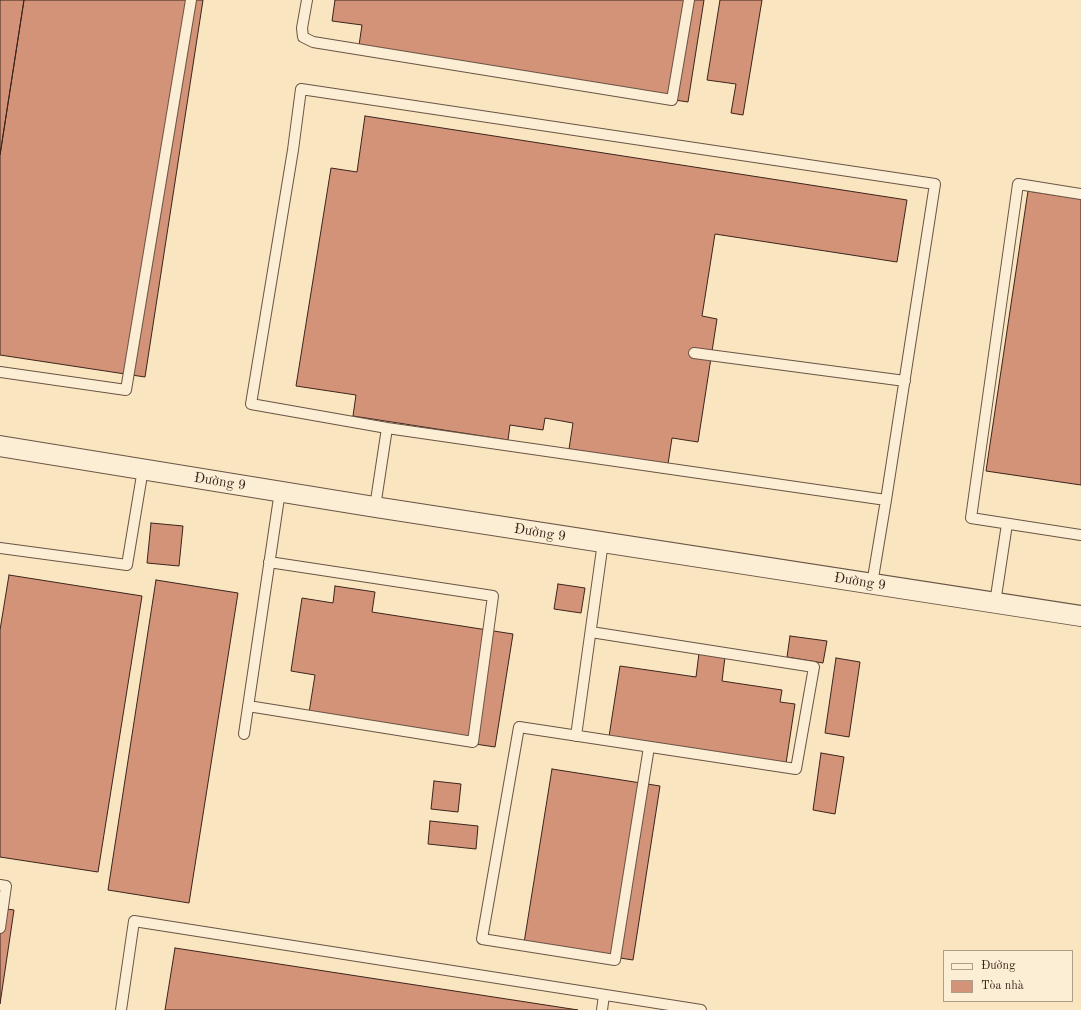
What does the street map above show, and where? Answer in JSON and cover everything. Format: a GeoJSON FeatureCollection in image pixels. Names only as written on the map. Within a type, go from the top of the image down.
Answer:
{"type":"FeatureCollection","features":[{"type":"Feature","properties":{"kind":"street","name":"Đường 9"},"geometry":{"type":"LineString","coordinates":[[0,446],[375,507],[1081,616]]}},
{"type":"Feature","properties":{"kind":"lane"},"geometry":{"type":"LineString","coordinates":[[0,372],[126,390],[191,0]]}},
{"type":"Feature","properties":{"kind":"lane"},"geometry":{"type":"LineString","coordinates":[[307,0],[302,28],[303,38],[313,42],[672,100],[689,0]]}},
{"type":"Feature","properties":{"kind":"lane"},"geometry":{"type":"LineString","coordinates":[[872,584],[886,500],[935,184],[301,89],[251,404],[387,428],[886,500]]}},
{"type":"Feature","properties":{"kind":"lane"},"geometry":{"type":"LineString","coordinates":[[1081,194],[1018,184],[971,518],[1081,535]]}},
{"type":"Feature","properties":{"kind":"lane"},"geometry":{"type":"LineString","coordinates":[[694,353],[904,381]]}},
{"type":"Feature","properties":{"kind":"lane"},"geometry":{"type":"LineString","coordinates":[[375,507],[387,428]]}},
{"type":"Feature","properties":{"kind":"lane"},"geometry":{"type":"LineString","coordinates":[[0,548],[127,565],[143,469]]}},
{"type":"Feature","properties":{"kind":"lane"},"geometry":{"type":"LineString","coordinates":[[244,734],[280,491]]}},
{"type":"Feature","properties":{"kind":"lane"},"geometry":{"type":"LineString","coordinates":[[995,603],[1007,524]]}},
{"type":"Feature","properties":{"kind":"lane"},"geometry":{"type":"LineString","coordinates":[[576,736],[603,542]]}},
{"type":"Feature","properties":{"kind":"lane"},"geometry":{"type":"LineString","coordinates":[[248,706],[473,742],[493,596],[269,562]]}},
{"type":"Feature","properties":{"kind":"lane"},"geometry":{"type":"LineString","coordinates":[[591,632],[814,666],[796,769],[519,727],[482,939],[615,960],[649,747]]}},
{"type":"Feature","properties":{"kind":"lane"},"geometry":{"type":"LineString","coordinates":[[0,884],[6,886],[0,928]]}},
{"type":"Feature","properties":{"kind":"lane"},"geometry":{"type":"LineString","coordinates":[[121,1010],[134,921],[701,1010]]}},
{"type":"Feature","properties":{"kind":"lane"},"geometry":{"type":"LineString","coordinates":[[602,1010],[604,995]]}},
{"type":"Feature","properties":{"kind":"building"},"geometry":{"type":"Polygon","coordinates":[[[0,0],[24,0],[0,155],[0,0]]]}},
{"type":"Feature","properties":{"kind":"building"},"geometry":{"type":"Polygon","coordinates":[[[24,0],[203,0],[145,377],[0,355],[0,155],[24,0]]]}},
{"type":"Feature","properties":{"kind":"building"},"geometry":{"type":"Polygon","coordinates":[[[335,0],[704,0],[688,102],[358,52],[362,25],[332,21],[335,0]]]}},
{"type":"Feature","properties":{"kind":"building"},"geometry":{"type":"Polygon","coordinates":[[[720,0],[762,0],[743,115],[731,113],[736,84],[707,80],[720,0]]]}},
{"type":"Feature","properties":{"kind":"building"},"geometry":{"type":"Polygon","coordinates":[[[365,116],[907,200],[897,262],[715,234],[702,316],[717,319],[698,442],[672,438],[668,464],[569,449],[573,423],[545,418],[543,430],[510,425],[508,440],[353,416],[356,395],[296,386],[331,168],[357,172],[365,116]]]}},
{"type":"Feature","properties":{"kind":"building"},"geometry":{"type":"Polygon","coordinates":[[[1028,191],[1081,199],[1081,485],[986,471],[1028,191]]]}},
{"type":"Feature","properties":{"kind":"building"},"geometry":{"type":"Polygon","coordinates":[[[151,523],[183,526],[179,566],[147,563],[151,523]]]}},
{"type":"Feature","properties":{"kind":"building"},"geometry":{"type":"Polygon","coordinates":[[[9,575],[142,596],[98,872],[0,857],[0,630],[9,575]]]}},
{"type":"Feature","properties":{"kind":"building"},"geometry":{"type":"Polygon","coordinates":[[[156,580],[238,593],[189,903],[108,890],[156,580]]]}},
{"type":"Feature","properties":{"kind":"building"},"geometry":{"type":"Polygon","coordinates":[[[558,584],[585,588],[581,613],[554,609],[558,584]]]}},
{"type":"Feature","properties":{"kind":"building"},"geometry":{"type":"Polygon","coordinates":[[[335,586],[375,592],[372,612],[513,634],[495,747],[308,719],[315,675],[291,671],[302,598],[333,603],[335,586]]]}},
{"type":"Feature","properties":{"kind":"building"},"geometry":{"type":"Polygon","coordinates":[[[790,636],[827,641],[823,663],[787,657],[790,636]]]}},
{"type":"Feature","properties":{"kind":"building"},"geometry":{"type":"Polygon","coordinates":[[[699,653],[725,657],[722,681],[782,690],[780,702],[795,704],[785,770],[608,743],[620,666],[696,677],[699,653]]]}},
{"type":"Feature","properties":{"kind":"building"},"geometry":{"type":"Polygon","coordinates":[[[836,658],[860,662],[849,737],[825,733],[836,658]]]}},
{"type":"Feature","properties":{"kind":"building"},"geometry":{"type":"Polygon","coordinates":[[[821,753],[844,757],[835,814],[813,810],[821,753]]]}},
{"type":"Feature","properties":{"kind":"building"},"geometry":{"type":"Polygon","coordinates":[[[552,769],[660,786],[633,960],[524,943],[552,769]]]}},
{"type":"Feature","properties":{"kind":"building"},"geometry":{"type":"Polygon","coordinates":[[[434,781],[461,784],[458,812],[431,809],[434,781]]]}},
{"type":"Feature","properties":{"kind":"building"},"geometry":{"type":"Polygon","coordinates":[[[430,821],[478,826],[476,849],[428,844],[430,821]]]}},
{"type":"Feature","properties":{"kind":"building"},"geometry":{"type":"Polygon","coordinates":[[[0,908],[14,910],[0,1004],[0,908]]]}},
{"type":"Feature","properties":{"kind":"building"},"geometry":{"type":"Polygon","coordinates":[[[175,948],[578,1010],[165,1010],[175,948]]]}}]}
